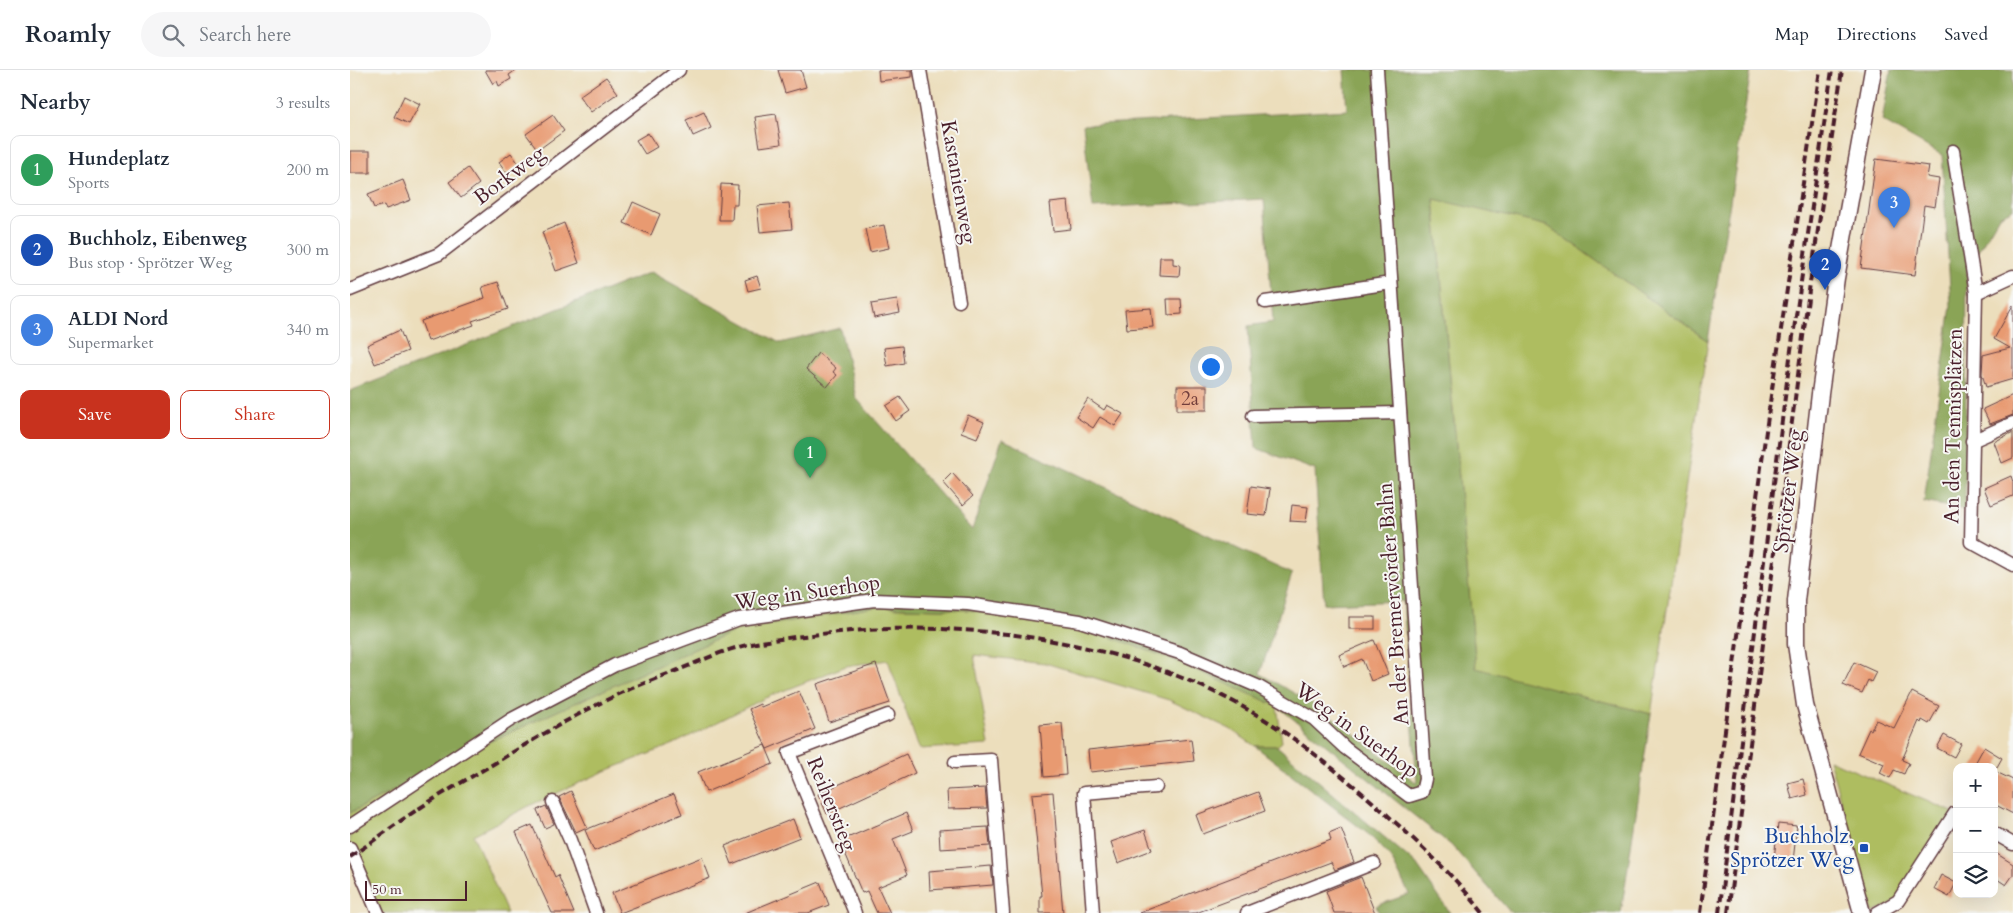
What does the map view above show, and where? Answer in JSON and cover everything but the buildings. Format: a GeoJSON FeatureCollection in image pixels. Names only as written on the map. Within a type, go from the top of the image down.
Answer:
{"type":"FeatureCollection","features":[{"type":"Feature","properties":{"kind":"street","name":"Borkweg"},"geometry":{"type":"LineString","coordinates":[[350,290],[439,254],[679,70]]}},
{"type":"Feature","properties":{"kind":"street","name":"Kastanienweg"},"geometry":{"type":"LineString","coordinates":[[920,70],[959,301]]}},
{"type":"Feature","properties":{"kind":"street","name":"An der Bremervörder Bahn"},"geometry":{"type":"LineString","coordinates":[[1377,70],[1425,779],[1422,792]]}},
{"type":"Feature","properties":{"kind":"street","name":"Sprötzer Weg"},"geometry":{"type":"LineString","coordinates":[[1862,913],[1805,705],[1796,644],[1796,601],[1820,394],[1836,278],[1874,70]]}},
{"type":"Feature","properties":{"kind":"street","name":"An den Tennisplätzen"},"geometry":{"type":"LineString","coordinates":[[1953,151],[1976,293],[1971,542],[2013,565]]}},
{"type":"Feature","properties":{"kind":"street"},"geometry":{"type":"LineString","coordinates":[[1976,293],[2013,276]]}},
{"type":"Feature","properties":{"kind":"street"},"geometry":{"type":"LineString","coordinates":[[1265,302],[1392,283]]}},
{"type":"Feature","properties":{"kind":"street"},"geometry":{"type":"LineString","coordinates":[[1253,416],[1400,413]]}},
{"type":"Feature","properties":{"kind":"street"},"geometry":{"type":"LineString","coordinates":[[1972,441],[2013,423]]}},
{"type":"Feature","properties":{"kind":"street","name":"Weg in Suerhop"},"geometry":{"type":"LineString","coordinates":[[350,826],[512,719],[615,664],[739,619],[874,600],[968,604],[1080,622],[1180,653],[1266,691],[1314,719],[1345,748],[1410,796],[1422,792]]}},
{"type":"Feature","properties":{"kind":"street","name":"Reiherstieg"},"geometry":{"type":"LineString","coordinates":[[855,913],[789,753],[888,715]]}},
{"type":"Feature","properties":{"kind":"street"},"geometry":{"type":"LineString","coordinates":[[955,762],[991,760],[1003,913]]}},
{"type":"Feature","properties":{"kind":"street"},"geometry":{"type":"LineString","coordinates":[[1092,913],[1084,793],[1156,786]]}},
{"type":"Feature","properties":{"kind":"street"},"geometry":{"type":"LineString","coordinates":[[553,802],[570,840],[596,913]]}},
{"type":"Feature","properties":{"kind":"street"},"geometry":{"type":"LineString","coordinates":[[1877,913],[1898,901],[1953,815]]}},
{"type":"Feature","properties":{"kind":"street"},"geometry":{"type":"LineString","coordinates":[[1998,836],[2013,844]]}},
{"type":"Feature","properties":{"kind":"street"},"geometry":{"type":"LineString","coordinates":[[350,848],[378,913]]}},
{"type":"Feature","properties":{"kind":"street"},"geometry":{"type":"LineString","coordinates":[[1247,913],[1374,863]]}},
{"type":"Feature","properties":{"kind":"green space"},"geometry":{"type":"Polygon","coordinates":[[[1344,70],[1751,70],[1708,341],[1548,226],[1434,199],[1476,668],[1651,714],[1621,913],[1511,913],[1451,845],[1277,706],[1174,660],[1080,626],[969,610],[875,607],[737,630],[482,745],[350,813],[350,391],[651,272],[780,343],[840,328],[856,398],[972,530],[1002,439],[1292,574],[1260,674],[1321,708],[1417,783],[1403,601],[1324,604],[1315,470],[1256,448],[1248,326],[1273,322],[1264,199],[1093,208],[1083,125],[1347,110],[1344,70]]]}},
{"type":"Feature","properties":{"kind":"green space"},"geometry":{"type":"Polygon","coordinates":[[[1891,70],[2013,70],[2013,209],[1999,216],[1967,270],[1965,510],[1924,502],[1951,305],[1942,155],[1882,121],[1891,70]]]}},
{"type":"Feature","properties":{"kind":"green space"},"geometry":{"type":"Polygon","coordinates":[[[1434,198],[1548,226],[1708,341],[1651,714],[1476,669],[1434,198]]]}},
{"type":"Feature","properties":{"kind":"green space"},"geometry":{"type":"Polygon","coordinates":[[[875,607],[969,610],[1080,626],[1174,660],[1277,706],[1282,742],[1277,746],[1255,746],[1230,729],[1169,700],[1045,663],[974,655],[989,745],[919,749],[888,660],[846,666],[765,698],[674,744],[603,772],[531,805],[473,835],[507,913],[378,913],[350,863],[350,813],[482,745],[737,630],[875,607]]]}},
{"type":"Feature","properties":{"kind":"green space"},"geometry":{"type":"Polygon","coordinates":[[[1255,746],[1277,746],[1416,864],[1450,913],[1379,913],[1376,906],[1409,894],[1390,856],[1368,834],[1255,746]]]}},
{"type":"Feature","properties":{"kind":"green space"},"geometry":{"type":"Polygon","coordinates":[[[1829,760],[1953,812],[1953,816],[1898,901],[1873,913],[1829,760]]]}},
{"type":"Feature","properties":{"kind":"railway"},"geometry":{"type":"LineString","coordinates":[[1700,913],[1769,409],[1820,70]]}},
{"type":"Feature","properties":{"kind":"railway"},"geometry":{"type":"LineString","coordinates":[[1719,913],[1791,350],[1832,70]]}},
{"type":"Feature","properties":{"kind":"railway"},"geometry":{"type":"LineString","coordinates":[[1728,913],[1810,283],[1842,70]]}},
{"type":"Feature","properties":{"kind":"railway"},"geometry":{"type":"LineString","coordinates":[[350,857],[436,797],[541,735],[625,691],[714,655],[730,649],[801,636],[876,629],[932,629],[989,632],[1046,640],[1101,651],[1156,668],[1208,689],[1274,725],[1338,773],[1436,860],[1483,913]]}},
{"type":"Feature","properties":{"kind":"place","name":"ALDI Nord"},"geometry":{"type":"Point","coordinates":[1894,228]}},
{"type":"Feature","properties":{"kind":"place","name":"Buchholz, Eibenweg"},"geometry":{"type":"Point","coordinates":[1825,290]}},
{"type":"Feature","properties":{"kind":"place","name":"Hundeplatz"},"geometry":{"type":"Point","coordinates":[810,478]}},
{"type":"Feature","properties":{"kind":"place","name":"Buchholz, Sprötzer Weg"},"geometry":{"type":"Point","coordinates":[1864,848]}}]}
